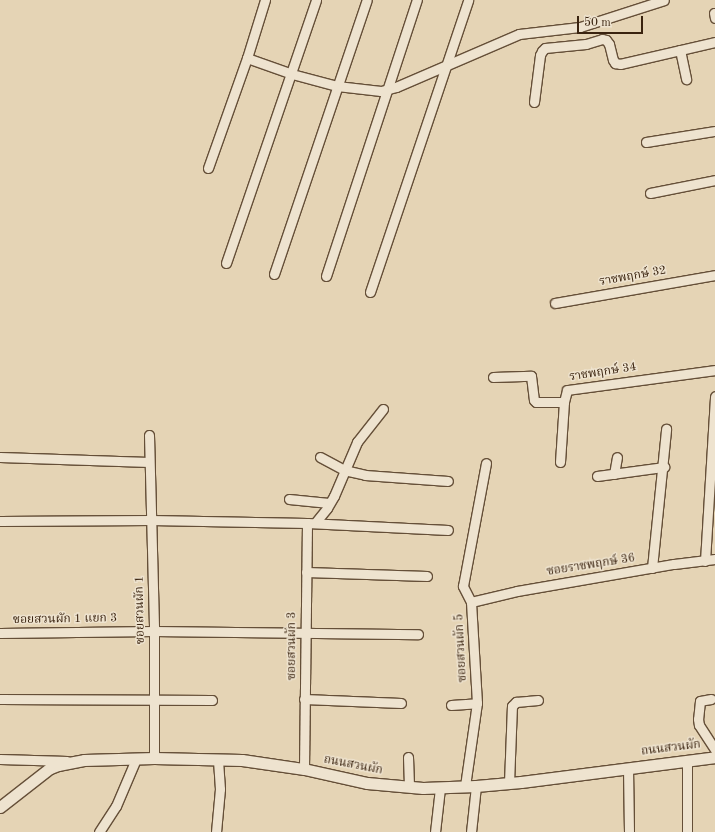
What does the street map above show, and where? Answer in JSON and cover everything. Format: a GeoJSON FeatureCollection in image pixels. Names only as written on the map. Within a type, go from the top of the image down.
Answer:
{"type":"FeatureCollection","features":[{"type":"Feature","properties":{"kind":"street"},"geometry":{"type":"LineString","coordinates":[[208,168],[247,58],[265,0]]}},
{"type":"Feature","properties":{"kind":"street"},"geometry":{"type":"LineString","coordinates":[[226,263],[292,74],[316,0]]}},
{"type":"Feature","properties":{"kind":"street"},"geometry":{"type":"LineString","coordinates":[[274,274],[367,0]]}},
{"type":"Feature","properties":{"kind":"street"},"geometry":{"type":"LineString","coordinates":[[326,276],[417,0]]}},
{"type":"Feature","properties":{"kind":"street"},"geometry":{"type":"LineString","coordinates":[[370,292],[468,0]]}},
{"type":"Feature","properties":{"kind":"street"},"geometry":{"type":"LineString","coordinates":[[247,58],[292,74],[337,86],[376,92],[387,90],[445,67],[519,34],[580,27],[664,0]]}},
{"type":"Feature","properties":{"kind":"street"},"geometry":{"type":"LineString","coordinates":[[534,102],[540,55],[545,48],[586,44],[602,38],[609,44],[615,63],[620,64],[715,42]]}},
{"type":"Feature","properties":{"kind":"street"},"geometry":{"type":"LineString","coordinates":[[680,50],[686,79]]}},
{"type":"Feature","properties":{"kind":"street"},"geometry":{"type":"LineString","coordinates":[[646,142],[715,131]]}},
{"type":"Feature","properties":{"kind":"street"},"geometry":{"type":"LineString","coordinates":[[650,193],[715,180]]}},
{"type":"Feature","properties":{"kind":"street","name":"ราชพฤกษ์ 32"},"geometry":{"type":"LineString","coordinates":[[555,303],[715,275]]}},
{"type":"Feature","properties":{"kind":"street","name":"ราชพฤกษ์ 34"},"geometry":{"type":"LineString","coordinates":[[564,402],[566,393],[570,388],[715,370]]}},
{"type":"Feature","properties":{"kind":"street"},"geometry":{"type":"LineString","coordinates":[[493,377],[531,376],[534,400],[536,402],[564,402],[560,462]]}},
{"type":"Feature","properties":{"kind":"street"},"geometry":{"type":"LineString","coordinates":[[705,561],[715,396]]}},
{"type":"Feature","properties":{"kind":"street"},"geometry":{"type":"LineString","coordinates":[[311,523],[329,503],[357,442],[383,409]]}},
{"type":"Feature","properties":{"kind":"street"},"geometry":{"type":"LineString","coordinates":[[652,568],[664,467],[666,429]]}},
{"type":"Feature","properties":{"kind":"street","name":"ซอยสวนผัก 1"},"geometry":{"type":"LineString","coordinates":[[149,435],[154,631],[154,758]]}},
{"type":"Feature","properties":{"kind":"street"},"geometry":{"type":"LineString","coordinates":[[0,456],[149,462]]}},
{"type":"Feature","properties":{"kind":"street"},"geometry":{"type":"LineString","coordinates":[[320,457],[344,470],[365,475],[448,481]]}},
{"type":"Feature","properties":{"kind":"street"},"geometry":{"type":"LineString","coordinates":[[614,474],[617,457]]}},
{"type":"Feature","properties":{"kind":"street","name":"ซอยสวนผัก 5"},"geometry":{"type":"LineString","coordinates":[[465,786],[477,703],[471,602],[463,586],[486,464]]}},
{"type":"Feature","properties":{"kind":"street"},"geometry":{"type":"LineString","coordinates":[[597,476],[664,467]]}},
{"type":"Feature","properties":{"kind":"street"},"geometry":{"type":"LineString","coordinates":[[290,499],[329,503]]}},
{"type":"Feature","properties":{"kind":"street"},"geometry":{"type":"LineString","coordinates":[[0,521],[151,520],[311,523],[448,530]]}},
{"type":"Feature","properties":{"kind":"street","name":"ซอยสวนผัก 3"},"geometry":{"type":"LineString","coordinates":[[304,769],[304,632],[306,572],[311,523]]}},
{"type":"Feature","properties":{"kind":"street","name":"ซอยราชพฤกษ์ 36"},"geometry":{"type":"LineString","coordinates":[[471,602],[517,591],[652,568],[715,560]]}},
{"type":"Feature","properties":{"kind":"street"},"geometry":{"type":"LineString","coordinates":[[306,572],[427,576]]}},
{"type":"Feature","properties":{"kind":"street","name":"ซอยสวนผัก 1 แยก 3"},"geometry":{"type":"LineString","coordinates":[[0,633],[154,631],[418,634]]}},
{"type":"Feature","properties":{"kind":"street"},"geometry":{"type":"LineString","coordinates":[[0,699],[212,700]]}},
{"type":"Feature","properties":{"kind":"street"},"geometry":{"type":"LineString","coordinates":[[304,699],[401,703]]}},
{"type":"Feature","properties":{"kind":"street"},"geometry":{"type":"LineString","coordinates":[[712,699],[700,701],[698,719],[699,725],[715,750]]}},
{"type":"Feature","properties":{"kind":"street"},"geometry":{"type":"LineString","coordinates":[[509,783],[512,706],[516,702],[538,700]]}},
{"type":"Feature","properties":{"kind":"street"},"geometry":{"type":"LineString","coordinates":[[451,705],[477,703]]}},
{"type":"Feature","properties":{"kind":"street"},"geometry":{"type":"LineString","coordinates":[[408,757],[408,787]]}},
{"type":"Feature","properties":{"kind":"street","name":"ถนนสวนผัก"},"geometry":{"type":"LineString","coordinates":[[0,807],[50,768],[75,761],[136,760],[154,758],[242,760],[304,769],[367,783],[440,788],[509,783],[715,757]]}},
{"type":"Feature","properties":{"kind":"street"},"geometry":{"type":"LineString","coordinates":[[0,759],[75,761]]}},
{"type":"Feature","properties":{"kind":"street"},"geometry":{"type":"LineString","coordinates":[[216,832],[220,789],[218,759]]}},
{"type":"Feature","properties":{"kind":"street"},"geometry":{"type":"LineString","coordinates":[[99,832],[116,806],[136,760]]}},
{"type":"Feature","properties":{"kind":"street"},"geometry":{"type":"LineString","coordinates":[[687,760],[687,832]]}},
{"type":"Feature","properties":{"kind":"street"},"geometry":{"type":"LineString","coordinates":[[628,768],[629,832]]}},
{"type":"Feature","properties":{"kind":"street"},"geometry":{"type":"LineString","coordinates":[[471,832],[476,786]]}},
{"type":"Feature","properties":{"kind":"street"},"geometry":{"type":"LineString","coordinates":[[435,832],[440,788]]}}]}
